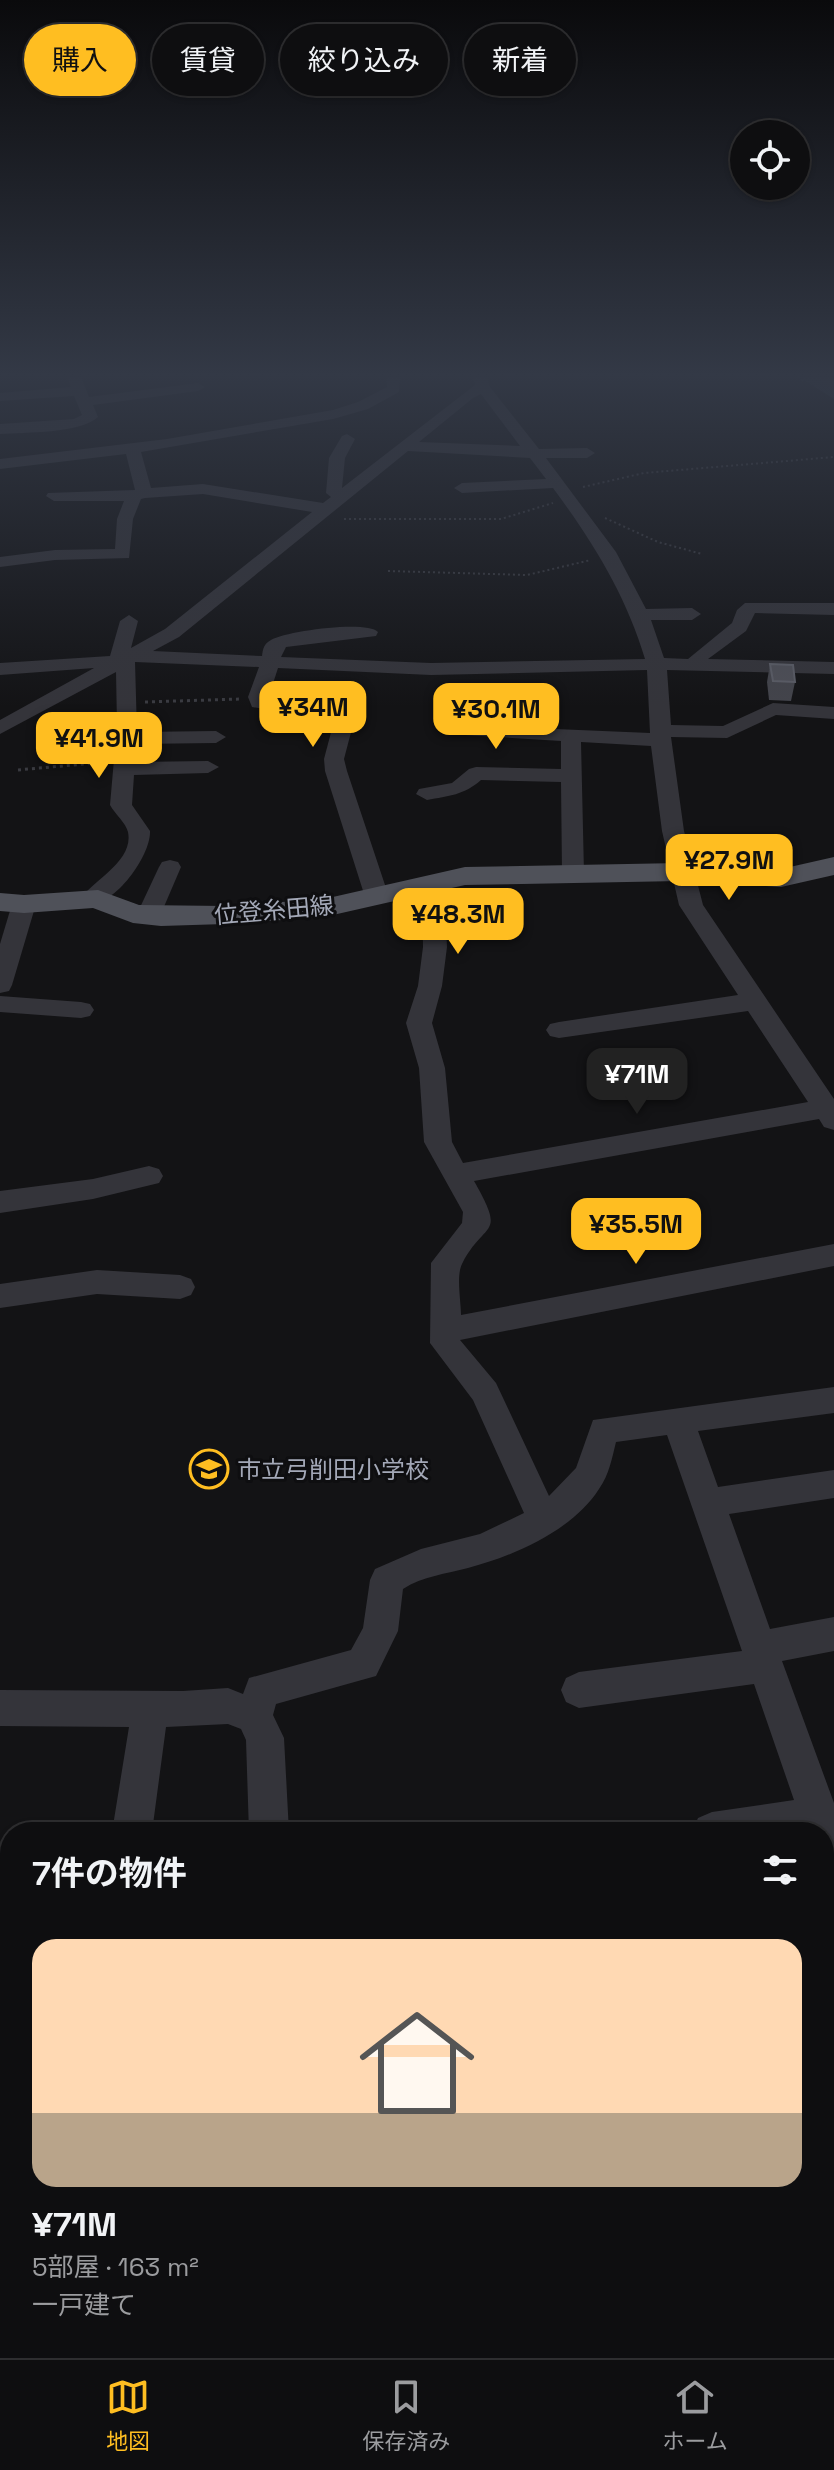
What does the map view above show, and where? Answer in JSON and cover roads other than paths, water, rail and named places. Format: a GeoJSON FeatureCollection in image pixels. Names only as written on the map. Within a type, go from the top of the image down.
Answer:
{"type":"FeatureCollection","features":[{"type":"Feature","properties":{"kind":"main road","name":"位登糸田線"},"geometry":{"type":"LineString","coordinates":[[12,903],[92,899],[133,914],[148,916],[225,915],[324,908],[465,876],[680,872],[781,878],[834,866]]}},
{"type":"Feature","properties":{"kind":"street"},"geometry":{"type":"LineString","coordinates":[[0,562],[55,555],[123,554],[125,519],[139,495],[138,487]]}},
{"type":"Feature","properties":{"kind":"street"},"geometry":{"type":"LineString","coordinates":[[334,487],[334,493],[342,496]]}},
{"type":"Feature","properties":{"kind":"street"},"geometry":{"type":"LineString","coordinates":[[0,728],[172,633],[353,487]]}},
{"type":"Feature","properties":{"kind":"street"},"geometry":{"type":"LineString","coordinates":[[456,1174],[830,1114],[691,905],[680,872],[661,735],[656,665],[627,585],[558,487]]}},
{"type":"Feature","properties":{"kind":"street"},"geometry":{"type":"LineString","coordinates":[[462,488],[565,496]]}},
{"type":"Feature","properties":{"kind":"street"},"geometry":{"type":"LineString","coordinates":[[54,496],[139,495],[203,489],[315,518]]}},
{"type":"Feature","properties":{"kind":"street"},"geometry":{"type":"LineString","coordinates":[[261,517],[315,518]]}},
{"type":"Feature","properties":{"kind":"street"},"geometry":{"type":"LineString","coordinates":[[693,665],[697,657],[740,626],[746,618],[746,610],[751,607],[834,609]]}},
{"type":"Feature","properties":{"kind":"street"},"geometry":{"type":"LineString","coordinates":[[638,615],[692,614]]}},
{"type":"Feature","properties":{"kind":"street"},"geometry":{"type":"LineString","coordinates":[[92,899],[112,884],[133,855],[140,837],[138,827],[123,812],[121,805],[129,621]]}},
{"type":"Feature","properties":{"kind":"street"},"geometry":{"type":"LineString","coordinates":[[369,632],[335,633],[280,642],[273,647],[258,699],[259,703],[272,706],[345,717],[334,759],[336,771],[377,897]]}},
{"type":"Feature","properties":{"kind":"street"},"geometry":{"type":"LineString","coordinates":[[0,669],[125,659],[431,669],[656,665],[834,668]]}},
{"type":"Feature","properties":{"kind":"street"},"geometry":{"type":"LineString","coordinates":[[427,794],[459,788],[494,752],[571,736],[727,732],[773,709],[834,713]]}},
{"type":"Feature","properties":{"kind":"street"},"geometry":{"type":"LineString","coordinates":[[465,729],[494,752],[572,776]]}},
{"type":"Feature","properties":{"kind":"street"},"geometry":{"type":"LineString","coordinates":[[571,736],[573,873]]}},
{"type":"Feature","properties":{"kind":"street"},"geometry":{"type":"LineString","coordinates":[[126,738],[216,737]]}},
{"type":"Feature","properties":{"kind":"street"},"geometry":{"type":"LineString","coordinates":[[124,765],[208,767]]}},
{"type":"Feature","properties":{"kind":"street"},"geometry":{"type":"LineString","coordinates":[[148,916],[170,867]]}},
{"type":"Feature","properties":{"kind":"street"},"geometry":{"type":"LineString","coordinates":[[433,882],[435,947],[430,986],[419,1023],[432,1068],[438,1142],[477,1212],[476,1226],[446,1263],[445,1343],[485,1392],[543,1518]]}},
{"type":"Feature","properties":{"kind":"street"},"geometry":{"type":"LineString","coordinates":[[0,985],[12,903]]}},
{"type":"Feature","properties":{"kind":"street"},"geometry":{"type":"LineString","coordinates":[[666,1004],[752,996]]}},
{"type":"Feature","properties":{"kind":"street"},"geometry":{"type":"LineString","coordinates":[[559,1030],[752,996]]}},
{"type":"Feature","properties":{"kind":"street"},"geometry":{"type":"LineString","coordinates":[[0,1004],[81,1010]]}},
{"type":"Feature","properties":{"kind":"street"},"geometry":{"type":"LineString","coordinates":[[0,1202],[93,1189],[149,1176]]}},
{"type":"Feature","properties":{"kind":"street"},"geometry":{"type":"LineString","coordinates":[[445,1330],[834,1255]]}},
{"type":"Feature","properties":{"kind":"street"},"geometry":{"type":"LineString","coordinates":[[0,1296],[97,1282],[180,1287]]}},
{"type":"Feature","properties":{"kind":"street"},"geometry":{"type":"LineString","coordinates":[[254,1716],[262,1690],[363,1664],[380,1631],[387,1580],[404,1568],[480,1549],[556,1511],[590,1477],[596,1446],[604,1430],[834,1400]]}},
{"type":"Feature","properties":{"kind":"street"},"geometry":{"type":"LineString","coordinates":[[678,1420],[821,1822]]}},
{"type":"Feature","properties":{"kind":"street"},"geometry":{"type":"LineString","coordinates":[[707,1503],[834,1484]]}},
{"type":"Feature","properties":{"kind":"street"},"geometry":{"type":"LineString","coordinates":[[579,1690],[762,1657],[834,1634]]}},
{"type":"Feature","properties":{"kind":"street"},"geometry":{"type":"LineString","coordinates":[[0,1708],[228,1706],[254,1716],[265,1738],[269,1822]]}},
{"type":"Feature","properties":{"kind":"street"},"geometry":{"type":"LineString","coordinates":[[133,1822],[150,1708]]}},
{"type":"Feature","properties":{"kind":"street"},"geometry":{"type":"LineString","coordinates":[[779,1822],[819,1816]]}},
{"type":"Feature","properties":{"kind":"place","name":"市立弓削田小学校"},"geometry":{"type":"Point","coordinates":[209,1469]}}]}
